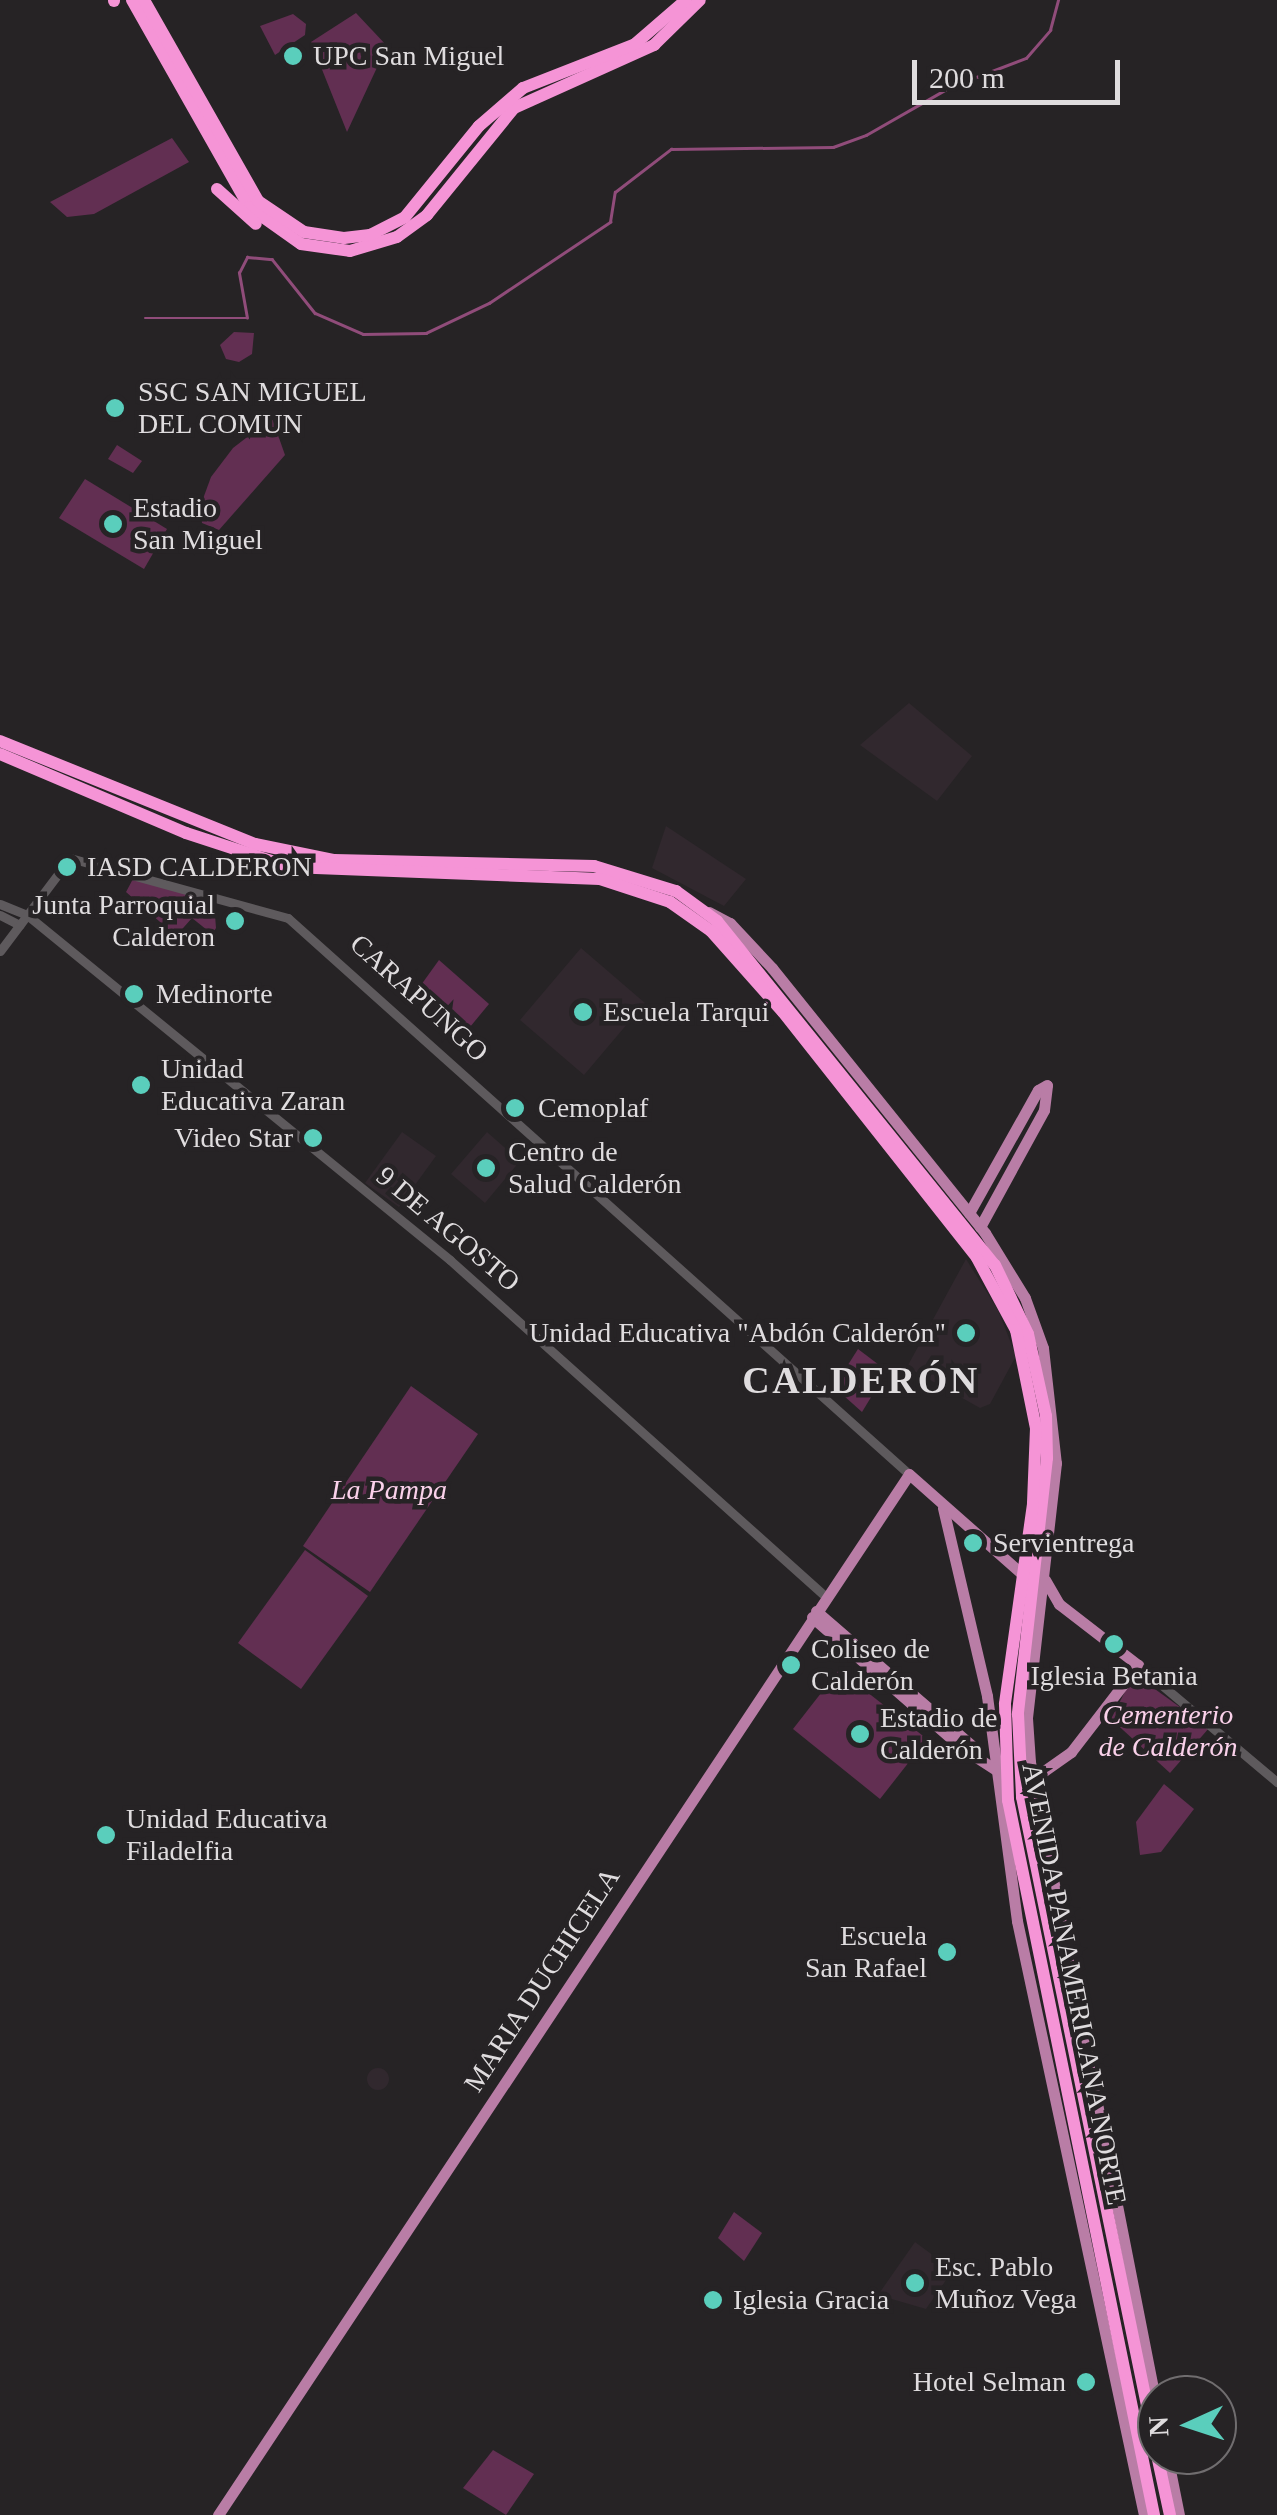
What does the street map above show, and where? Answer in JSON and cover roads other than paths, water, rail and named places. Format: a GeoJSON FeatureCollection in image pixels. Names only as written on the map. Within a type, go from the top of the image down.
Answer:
{"type":"FeatureCollection","features":[{"type":"Feature","properties":{"kind":"highway"},"geometry":{"type":"LineString","coordinates":[[132,0],[227,174],[273,228]]}},
{"type":"Feature","properties":{"kind":"highway"},"geometry":{"type":"LineString","coordinates":[[144,0],[258,201],[304,232],[344,238],[370,234],[405,217],[480,126],[523,88],[635,44],[686,0]]}},
{"type":"Feature","properties":{"kind":"highway"},"geometry":{"type":"LineString","coordinates":[[217,189],[250,220],[301,244],[335,250],[397,237],[436,205],[514,108],[654,45],[700,0]]}},
{"type":"Feature","properties":{"kind":"highway","name":"AVENIDA PANAMERICANA NORTE"},"geometry":{"type":"LineString","coordinates":[[0,741],[255,844],[334,860],[602,867],[666,886],[700,908],[962,1218],[1006,1283],[1028,1334],[1044,1394],[1047,1458],[1018,1742],[1028,1832],[1071,2016],[1140,2375]]}},
{"type":"Feature","properties":{"kind":"highway","name":"AVENIDA PANAMERICANA NORTE"},"geometry":{"type":"LineString","coordinates":[[0,754],[186,833],[290,867],[600,879],[670,902],[698,920],[794,1027],[996,1289],[1020,1344],[1034,1404],[1032,1504],[1021,1572],[1004,1748],[1040,1994],[1154,2515]]}},
{"type":"Feature","properties":{"kind":"highway"},"geometry":{"type":"LineString","coordinates":[[1121,2354],[1129,2380],[1137,2380]]}},
{"type":"Feature","properties":{"kind":"highway"},"geometry":{"type":"LineString","coordinates":[[1130,2394],[1137,2389]]}},
{"type":"Feature","properties":{"kind":"highway","name":"AVENIDA PANAMERICANA NORTE"},"geometry":{"type":"LineString","coordinates":[[1163,2475],[1174,2511]]}},
{"type":"Feature","properties":{"kind":"main road","name":"AVENIDA PANAMERICANA NORTE"},"geometry":{"type":"LineString","coordinates":[[700,908],[730,923],[772,968],[970,1213],[1025,1298],[1053,1398],[1056,1463],[1026,1718],[1030,1762],[1071,2016],[1145,2375]]}},
{"type":"Feature","properties":{"kind":"main road"},"geometry":{"type":"LineString","coordinates":[[970,1213],[1046,1085],[1044,1110],[980,1227]]}},
{"type":"Feature","properties":{"kind":"main road","name":"CARAPUNGO"},"geometry":{"type":"LineString","coordinates":[[909,1474],[943,1508],[1021,1572]]}},
{"type":"Feature","properties":{"kind":"main road","name":"MARIA DUCHICELA"},"geometry":{"type":"LineString","coordinates":[[218,2515],[909,1474]]}},
{"type":"Feature","properties":{"kind":"main road","name":"AVENIDA PANAMERICANA NORTE"},"geometry":{"type":"LineString","coordinates":[[943,1508],[987,1696],[1009,1876],[1040,1994],[1144,2515]]}},
{"type":"Feature","properties":{"kind":"main road"},"geometry":{"type":"LineString","coordinates":[[814,1614],[982,1759],[1025,1768],[1044,1766],[1072,1752],[1138,1665],[1059,1604],[1044,1579]]}},
{"type":"Feature","properties":{"kind":"main road"},"geometry":{"type":"LineString","coordinates":[[1041,1606],[1059,1604]]}},
{"type":"Feature","properties":{"kind":"main road"},"geometry":{"type":"LineString","coordinates":[[1044,1766],[1067,1748],[1122,1669],[1123,1655]]}},
{"type":"Feature","properties":{"kind":"main road","name":"AVENIDA PANAMERICANA NORTE"},"geometry":{"type":"LineString","coordinates":[[1169,2475],[1174,2511]]}},
{"type":"Feature","properties":{"kind":"street","name":"CARAPUNGO"},"geometry":{"type":"LineString","coordinates":[[27,915],[73,858],[269,918],[282,915],[313,936],[909,1474]]}},
{"type":"Feature","properties":{"kind":"street","name":"9 DE AGOSTO"},"geometry":{"type":"LineString","coordinates":[[0,904],[27,915],[450,1260],[825,1596]]}},
{"type":"Feature","properties":{"kind":"street"},"geometry":{"type":"LineString","coordinates":[[0,915],[20,925]]}},
{"type":"Feature","properties":{"kind":"street"},"geometry":{"type":"LineString","coordinates":[[0,951],[27,915]]}},
{"type":"Feature","properties":{"kind":"street"},"geometry":{"type":"LineString","coordinates":[[1138,1665],[1277,1782]]}},
{"type":"Feature","properties":{"kind":"waterway"},"geometry":{"type":"LineString","coordinates":[[145,318],[247,318],[239,273],[247,257],[272,259],[315,313],[363,334],[426,333],[489,303],[610,222],[615,192],[671,149],[833,147],[866,135],[950,87],[1026,58],[1050,30],[1058,0]]}},
{"type":"Feature","properties":{"kind":"place","name":"UPC San Miguel"},"geometry":{"type":"Point","coordinates":[293,56]}},
{"type":"Feature","properties":{"kind":"place","name":"SSC SAN MIGUEL DEL COMUN"},"geometry":{"type":"Point","coordinates":[115,408]}},
{"type":"Feature","properties":{"kind":"place","name":"Estadio San Miguel"},"geometry":{"type":"Point","coordinates":[113,524]}},
{"type":"Feature","properties":{"kind":"place","name":"IASD CALDERON"},"geometry":{"type":"Point","coordinates":[67,867]}},
{"type":"Feature","properties":{"kind":"place","name":"Junta Parroquial Calderon"},"geometry":{"type":"Point","coordinates":[235,921]}},
{"type":"Feature","properties":{"kind":"place","name":"Medinorte"},"geometry":{"type":"Point","coordinates":[134,994]}},
{"type":"Feature","properties":{"kind":"place","name":"Escuela Tarqui"},"geometry":{"type":"Point","coordinates":[583,1012]}},
{"type":"Feature","properties":{"kind":"place","name":"Unidad Educativa Zaran"},"geometry":{"type":"Point","coordinates":[141,1085]}},
{"type":"Feature","properties":{"kind":"place","name":"Cemoplaf"},"geometry":{"type":"Point","coordinates":[515,1108]}},
{"type":"Feature","properties":{"kind":"place","name":"Video Star"},"geometry":{"type":"Point","coordinates":[313,1138]}},
{"type":"Feature","properties":{"kind":"place","name":"Centro de Salud Calderón"},"geometry":{"type":"Point","coordinates":[486,1168]}},
{"type":"Feature","properties":{"kind":"place","name":"Unidad Educativa \"Abdón Calderón\""},"geometry":{"type":"Point","coordinates":[966,1333]}},
{"type":"Feature","properties":{"kind":"place","name":"Servientrega"},"geometry":{"type":"Point","coordinates":[973,1543]}},
{"type":"Feature","properties":{"kind":"place","name":"Iglesia Betania"},"geometry":{"type":"Point","coordinates":[1114,1644]}},
{"type":"Feature","properties":{"kind":"place","name":"Coliseo de Calderón"},"geometry":{"type":"Point","coordinates":[791,1665]}},
{"type":"Feature","properties":{"kind":"place","name":"Estadio de Calderón"},"geometry":{"type":"Point","coordinates":[860,1734]}},
{"type":"Feature","properties":{"kind":"place","name":"Unidad Educativa Filadelfia"},"geometry":{"type":"Point","coordinates":[106,1835]}},
{"type":"Feature","properties":{"kind":"place","name":"Escuela San Rafael"},"geometry":{"type":"Point","coordinates":[947,1952]}},
{"type":"Feature","properties":{"kind":"place","name":"Esc. Pablo Muñoz Vega"},"geometry":{"type":"Point","coordinates":[915,2283]}},
{"type":"Feature","properties":{"kind":"place","name":"Iglesia Gracia"},"geometry":{"type":"Point","coordinates":[713,2300]}},
{"type":"Feature","properties":{"kind":"place","name":"Hotel Selman"},"geometry":{"type":"Point","coordinates":[1086,2382]}},
{"type":"Feature","properties":{"kind":"district","name":"CALDERÓN"},"geometry":{"type":"Point","coordinates":[861,1381]}},
{"type":"Feature","properties":{"kind":"park label","name":"La Pampa"},"geometry":{"type":"Point","coordinates":[389,1490]}},
{"type":"Feature","properties":{"kind":"park label","name":"Cementerio de Calderón"},"geometry":{"type":"Point","coordinates":[1168,1731]}}]}
